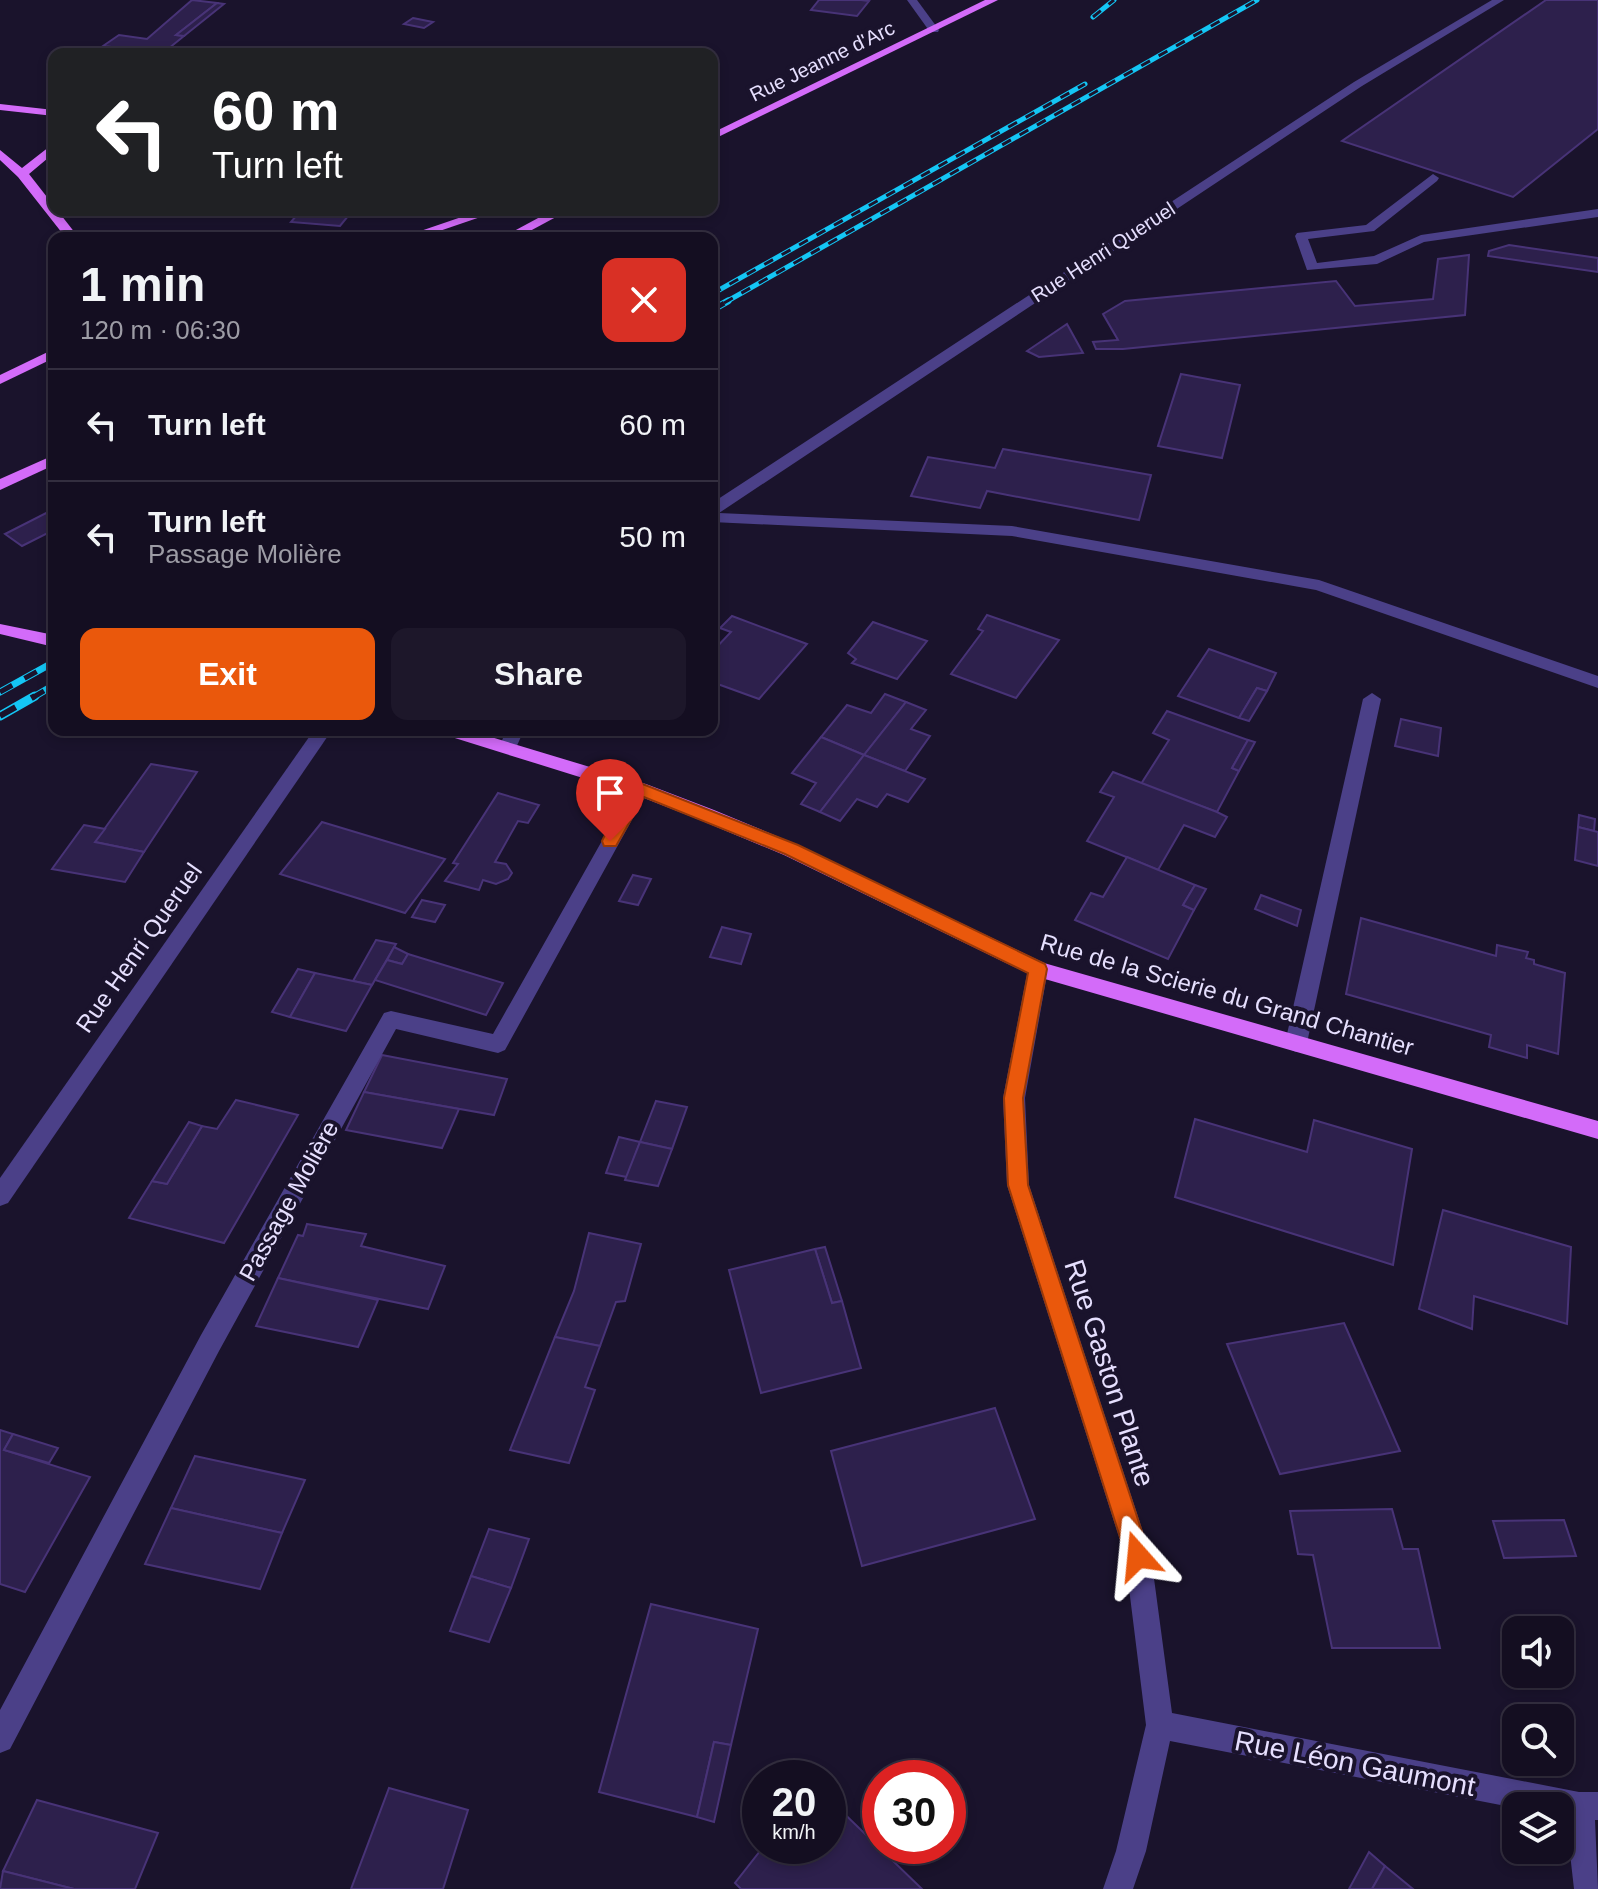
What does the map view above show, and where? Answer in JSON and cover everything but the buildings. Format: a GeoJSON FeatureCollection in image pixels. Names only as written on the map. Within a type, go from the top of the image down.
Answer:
{"type":"FeatureCollection","features":[{"type":"Feature","properties":{"kind":"main road","name":"Rue Jeanne d'Arc"},"geometry":{"type":"LineString","coordinates":[[718,134],[993,0]]}},
{"type":"Feature","properties":{"kind":"main road"},"geometry":{"type":"LineString","coordinates":[[0,107],[48,112]]}},
{"type":"Feature","properties":{"kind":"main road"},"geometry":{"type":"LineString","coordinates":[[22,174],[48,152]]}},
{"type":"Feature","properties":{"kind":"main road"},"geometry":{"type":"LineString","coordinates":[[0,154],[22,174],[48,207]]}},
{"type":"Feature","properties":{"kind":"main road"},"geometry":{"type":"LineString","coordinates":[[55,216],[68,232]]}},
{"type":"Feature","properties":{"kind":"main road"},"geometry":{"type":"LineString","coordinates":[[423,232],[468,216]]}},
{"type":"Feature","properties":{"kind":"main road"},"geometry":{"type":"LineString","coordinates":[[519,232],[551,216]]}},
{"type":"Feature","properties":{"kind":"main road"},"geometry":{"type":"LineString","coordinates":[[0,380],[48,356]]}},
{"type":"Feature","properties":{"kind":"main road"},"geometry":{"type":"LineString","coordinates":[[0,485],[48,462]]}},
{"type":"Feature","properties":{"kind":"main road"},"geometry":{"type":"LineString","coordinates":[[0,629],[48,640]]}},
{"type":"Feature","properties":{"kind":"main road","name":"Rue de la Scierie du Grand Chantier"},"geometry":{"type":"LineString","coordinates":[[512,738],[791,850],[1038,969],[1598,1130]]}},
{"type":"Feature","properties":{"kind":"street"},"geometry":{"type":"LineString","coordinates":[[912,0],[934,30]]}},
{"type":"Feature","properties":{"kind":"street","name":"Rue Henri Queruel"},"geometry":{"type":"LineString","coordinates":[[718,506],[1358,84],[1499,0]]}},
{"type":"Feature","properties":{"kind":"street"},"geometry":{"type":"LineString","coordinates":[[1433,178],[1370,228],[1301,236],[1312,267],[1377,260],[1421,239],[1598,213]]}},
{"type":"Feature","properties":{"kind":"street"},"geometry":{"type":"LineString","coordinates":[[718,517],[1012,531],[1319,585],[1598,682]]}},
{"type":"Feature","properties":{"kind":"street"},"geometry":{"type":"LineString","coordinates":[[1296,1043],[1372,699]]}},
{"type":"Feature","properties":{"kind":"street","name":"Rue Henri Queruel"},"geometry":{"type":"LineString","coordinates":[[0,1196],[319,736]]}},
{"type":"Feature","properties":{"kind":"street","name":"Passage Molière"},"geometry":{"type":"LineString","coordinates":[[0,1739],[210,1343],[391,1019],[498,1044],[640,789]]}},
{"type":"Feature","properties":{"kind":"street","name":"Rue Gaston Plante"},"geometry":{"type":"LineString","coordinates":[[1038,969],[1014,1098],[1018,1185],[1138,1556],[1160,1725],[1131,1851],[1118,1889]]}},
{"type":"Feature","properties":{"kind":"street","name":"Rue Léon Gaumont"},"geometry":{"type":"LineString","coordinates":[[1160,1725],[1589,1806]]}},
{"type":"Feature","properties":{"kind":"street"},"geometry":{"type":"LineString","coordinates":[[1589,1806],[1589,1889]]}},
{"type":"Feature","properties":{"kind":"railway"},"geometry":{"type":"LineString","coordinates":[[1093,17],[1114,0]]}},
{"type":"Feature","properties":{"kind":"railway"},"geometry":{"type":"LineString","coordinates":[[724,303],[1257,0]]}},
{"type":"Feature","properties":{"kind":"railway"},"geometry":{"type":"LineString","coordinates":[[718,291],[1085,84]]}},
{"type":"Feature","properties":{"kind":"railway"},"geometry":{"type":"LineString","coordinates":[[718,307],[728,301]]}},
{"type":"Feature","properties":{"kind":"railway"},"geometry":{"type":"LineString","coordinates":[[0,692],[48,665]]}},
{"type":"Feature","properties":{"kind":"railway"},"geometry":{"type":"LineString","coordinates":[[32,698],[48,689]]}},
{"type":"Feature","properties":{"kind":"railway"},"geometry":{"type":"LineString","coordinates":[[0,716],[35,696]]}},
{"type":"Feature","properties":{"kind":"route"},"geometry":{"type":"LineString","coordinates":[[610,841],[640,789],[791,850],[1038,969],[1014,1098],[1018,1185],[1138,1556]]}}]}
